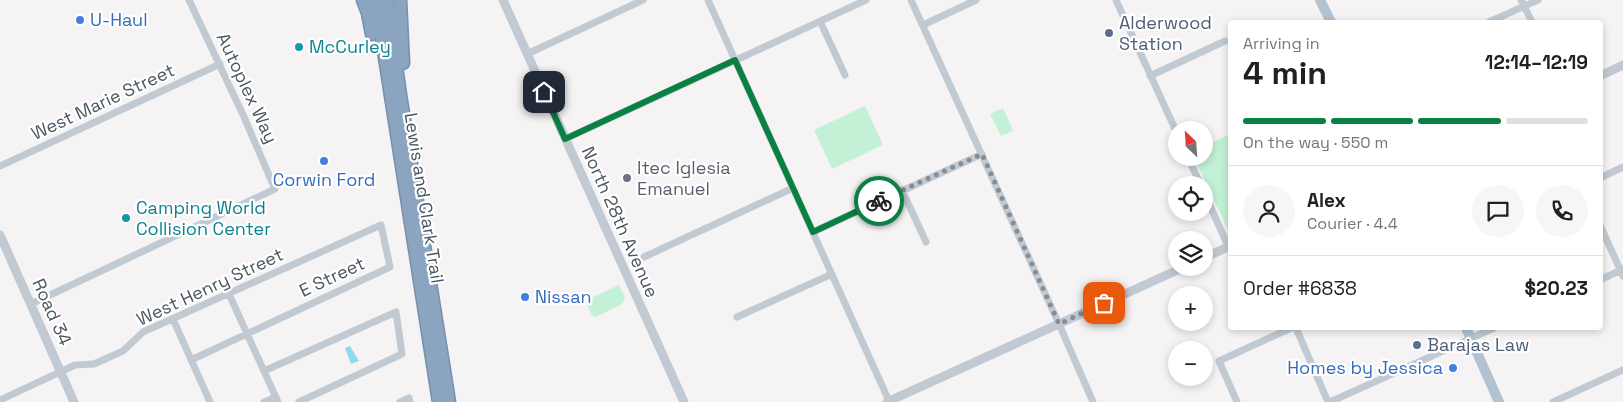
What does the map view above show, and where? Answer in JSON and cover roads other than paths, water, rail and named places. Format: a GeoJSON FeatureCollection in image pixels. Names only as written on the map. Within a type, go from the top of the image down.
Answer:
{"type":"FeatureCollection","features":[{"type":"Feature","properties":{"kind":"highway"},"geometry":{"type":"LineString","coordinates":[[363,0],[368,13],[376,53],[386,74]]}},
{"type":"Feature","properties":{"kind":"highway","name":"Lewis and Clark Trail"},"geometry":{"type":"LineString","coordinates":[[376,0],[386,74],[439,402]]}},
{"type":"Feature","properties":{"kind":"highway","name":"Lewis and Clark Trail"},"geometry":{"type":"LineString","coordinates":[[387,0],[400,95],[449,402]]}},
{"type":"Feature","properties":{"kind":"highway"},"geometry":{"type":"LineString","coordinates":[[400,0],[404,79],[400,95]]}},
{"type":"Feature","properties":{"kind":"main road"},"geometry":{"type":"LineString","coordinates":[[1320,0],[1330,20]]}},
{"type":"Feature","properties":{"kind":"main road"},"geometry":{"type":"LineString","coordinates":[[1467,330],[1499,402]]}},
{"type":"Feature","properties":{"kind":"street","name":"Autoplex Way"},"geometry":{"type":"LineString","coordinates":[[31,304],[275,189],[220,64],[189,0]]}},
{"type":"Feature","properties":{"kind":"street","name":"North 28th Avenue"},"geometry":{"type":"LineString","coordinates":[[503,0],[684,402]]}},
{"type":"Feature","properties":{"kind":"street"},"geometry":{"type":"LineString","coordinates":[[527,54],[643,0]]}},
{"type":"Feature","properties":{"kind":"street"},"geometry":{"type":"LineString","coordinates":[[708,0],[888,401],[1168,274]]}},
{"type":"Feature","properties":{"kind":"street"},"geometry":{"type":"LineString","coordinates":[[565,139],[866,0]]}},
{"type":"Feature","properties":{"kind":"street"},"geometry":{"type":"LineString","coordinates":[[911,0],[1093,402]]}},
{"type":"Feature","properties":{"kind":"street"},"geometry":{"type":"LineString","coordinates":[[923,25],[976,0]]}},
{"type":"Feature","properties":{"kind":"street"},"geometry":{"type":"LineString","coordinates":[[1116,0],[1171,121]]}},
{"type":"Feature","properties":{"kind":"street"},"geometry":{"type":"LineString","coordinates":[[1493,20],[1523,3],[1538,0]]}},
{"type":"Feature","properties":{"kind":"street"},"geometry":{"type":"LineString","coordinates":[[1523,3],[1531,20]]}},
{"type":"Feature","properties":{"kind":"street"},"geometry":{"type":"LineString","coordinates":[[820,21],[845,75]]}},
{"type":"Feature","properties":{"kind":"street"},"geometry":{"type":"LineString","coordinates":[[1150,76],[1225,41]]}},
{"type":"Feature","properties":{"kind":"street","name":"West Marie Street"},"geometry":{"type":"LineString","coordinates":[[0,166],[220,64]]}},
{"type":"Feature","properties":{"kind":"street"},"geometry":{"type":"LineString","coordinates":[[1603,75],[1623,65]]}},
{"type":"Feature","properties":{"kind":"street"},"geometry":{"type":"LineString","coordinates":[[813,232],[982,154]]}},
{"type":"Feature","properties":{"kind":"street"},"geometry":{"type":"LineString","coordinates":[[1603,177],[1623,168]]}},
{"type":"Feature","properties":{"kind":"street"},"geometry":{"type":"LineString","coordinates":[[644,257],[793,188]]}},
{"type":"Feature","properties":{"kind":"street"},"geometry":{"type":"LineString","coordinates":[[902,190],[926,242]]}},
{"type":"Feature","properties":{"kind":"street"},"geometry":{"type":"LineString","coordinates":[[1213,211],[1228,244]]}},
{"type":"Feature","properties":{"kind":"street","name":"West Henry Street"},"geometry":{"type":"LineString","coordinates":[[0,400],[77,364],[97,364],[123,351],[140,334],[381,225]]}},
{"type":"Feature","properties":{"kind":"street","name":"E Street"},"geometry":{"type":"LineString","coordinates":[[248,334],[390,266],[381,225]]}},
{"type":"Feature","properties":{"kind":"street"},"geometry":{"type":"LineString","coordinates":[[1603,231],[1622,272],[1603,279]]}},
{"type":"Feature","properties":{"kind":"street","name":"Road 34"},"geometry":{"type":"LineString","coordinates":[[0,235],[74,402]]}},
{"type":"Feature","properties":{"kind":"street"},"geometry":{"type":"LineString","coordinates":[[1213,254],[1228,246]]}},
{"type":"Feature","properties":{"kind":"street"},"geometry":{"type":"LineString","coordinates":[[737,317],[832,274]]}},
{"type":"Feature","properties":{"kind":"street"},"geometry":{"type":"LineString","coordinates":[[229,294],[277,399],[264,402]]}},
{"type":"Feature","properties":{"kind":"street"},"geometry":{"type":"LineString","coordinates":[[264,371],[396,312],[402,354],[299,402]]}},
{"type":"Feature","properties":{"kind":"street"},"geometry":{"type":"LineString","coordinates":[[173,319],[210,402]]}},
{"type":"Feature","properties":{"kind":"street"},"geometry":{"type":"LineString","coordinates":[[1237,402],[1219,361],[1287,330]]}},
{"type":"Feature","properties":{"kind":"street"},"geometry":{"type":"LineString","coordinates":[[1297,330],[1329,402],[1489,330]]}},
{"type":"Feature","properties":{"kind":"street"},"geometry":{"type":"LineString","coordinates":[[191,360],[248,334]]}},
{"type":"Feature","properties":{"kind":"street"},"geometry":{"type":"LineString","coordinates":[[1553,402],[1623,370]]}},
{"type":"Feature","properties":{"kind":"street"},"geometry":{"type":"LineString","coordinates":[[400,402],[410,400]]}},
{"type":"Feature","properties":{"kind":"water"},"geometry":{"type":"Polygon","coordinates":[[[350,346],[359,361],[351,364],[345,348],[350,346]]]}},
{"type":"Feature","properties":{"kind":"place","name":"U-Haul"},"geometry":{"type":"Point","coordinates":[80,20]}},
{"type":"Feature","properties":{"kind":"place","name":"Alderwood Station"},"geometry":{"type":"Point","coordinates":[1109,33]}},
{"type":"Feature","properties":{"kind":"place","name":"McCurley"},"geometry":{"type":"Point","coordinates":[299,47]}},
{"type":"Feature","properties":{"kind":"place","name":"Corwin Ford"},"geometry":{"type":"Point","coordinates":[324,161]}},
{"type":"Feature","properties":{"kind":"place","name":"Itec Iglesia Emanuel"},"geometry":{"type":"Point","coordinates":[627,178]}},
{"type":"Feature","properties":{"kind":"place","name":"Camping World Collision Center"},"geometry":{"type":"Point","coordinates":[126,218]}},
{"type":"Feature","properties":{"kind":"place","name":"Nissan"},"geometry":{"type":"Point","coordinates":[525,297]}},
{"type":"Feature","properties":{"kind":"place","name":"Barajas Law"},"geometry":{"type":"Point","coordinates":[1417,345]}},
{"type":"Feature","properties":{"kind":"place","name":"Homes by Jessica"},"geometry":{"type":"Point","coordinates":[1453,368]}}]}
